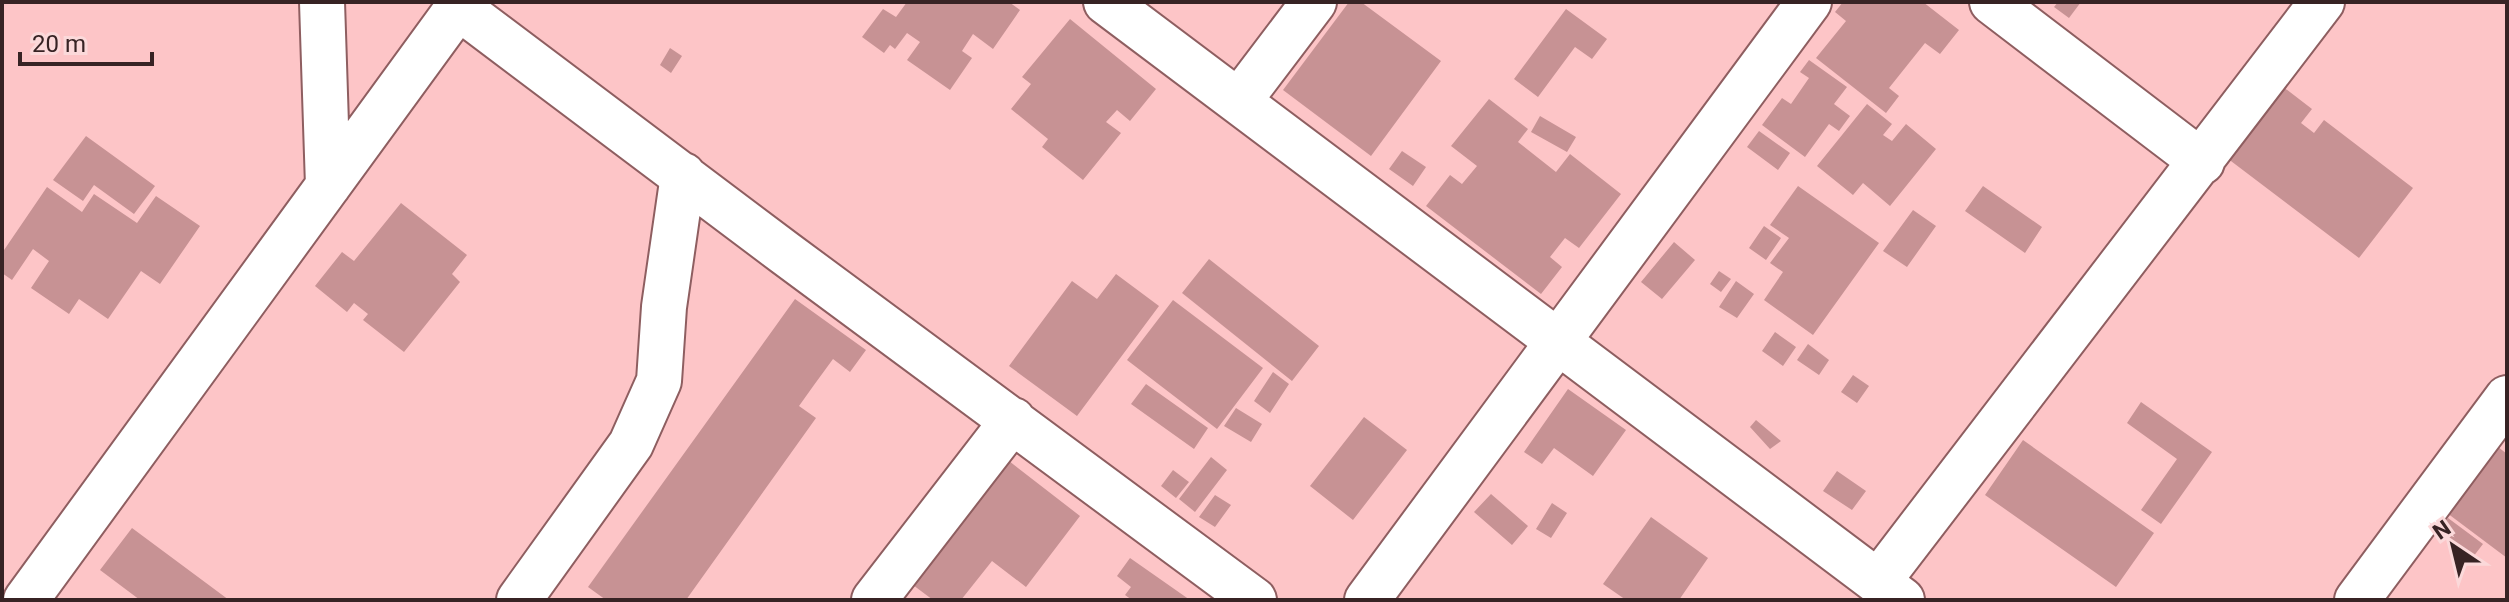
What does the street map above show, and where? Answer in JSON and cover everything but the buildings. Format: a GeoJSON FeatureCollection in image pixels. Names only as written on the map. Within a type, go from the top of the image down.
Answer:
{"type":"FeatureCollection","features":[{"type":"Feature","properties":{"kind":"street"},"geometry":{"type":"LineString","coordinates":[[322,2],[328,186]]}},
{"type":"Feature","properties":{"kind":"street"},"geometry":{"type":"LineString","coordinates":[[1106,2],[1890,591],[2322,2]]}},
{"type":"Feature","properties":{"kind":"street"},"geometry":{"type":"LineString","coordinates":[[1239,101],[1314,2]]}},
{"type":"Feature","properties":{"kind":"street"},"geometry":{"type":"LineString","coordinates":[[1367,600],[1809,2]]}},
{"type":"Feature","properties":{"kind":"street"},"geometry":{"type":"LineString","coordinates":[[1992,2],[2202,162]]}},
{"type":"Feature","properties":{"kind":"street"},"geometry":{"type":"LineString","coordinates":[[26,600],[460,4],[683,175],[1254,600]]}},
{"type":"Feature","properties":{"kind":"street"},"geometry":{"type":"LineString","coordinates":[[519,600],[631,444],[659,381],[664,307],[683,175]]}},
{"type":"Feature","properties":{"kind":"street"},"geometry":{"type":"LineString","coordinates":[[2357,600],[2507,398]]}},
{"type":"Feature","properties":{"kind":"street"},"geometry":{"type":"LineString","coordinates":[[874,600],[1013,420]]}}]}
